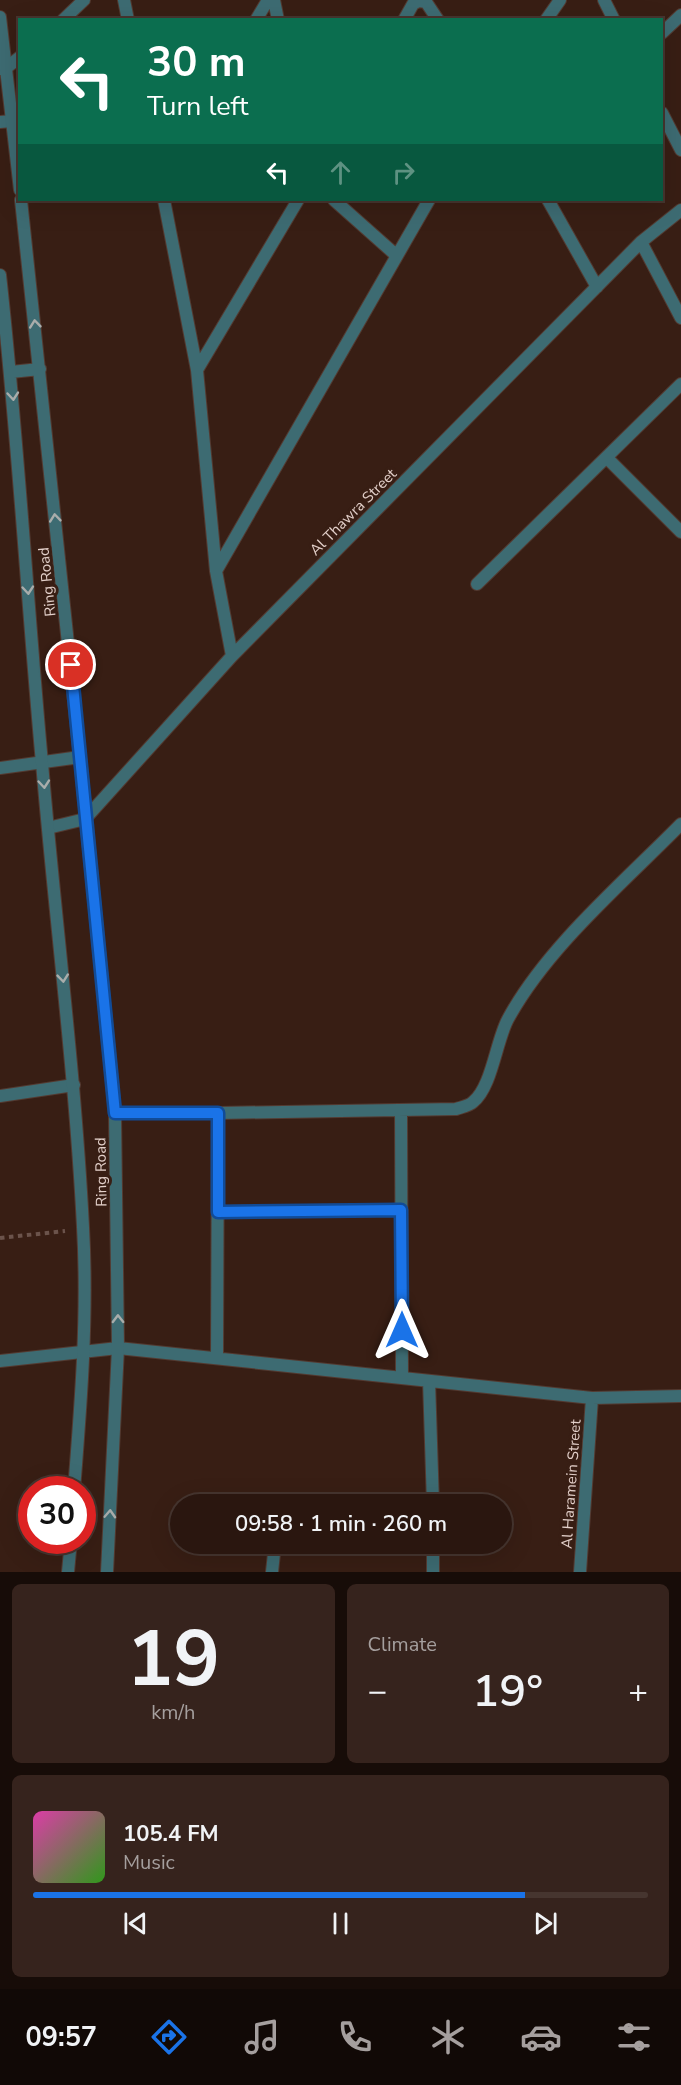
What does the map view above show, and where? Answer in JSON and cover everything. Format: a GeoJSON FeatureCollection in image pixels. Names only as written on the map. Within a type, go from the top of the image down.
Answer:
{"type":"FeatureCollection","features":[{"type":"Feature","properties":{"kind":"street"},"geometry":{"type":"LineString","coordinates":[[65,18],[84,0]]}},
{"type":"Feature","properties":{"kind":"street"},"geometry":{"type":"LineString","coordinates":[[124,0],[128,18]]}},
{"type":"Feature","properties":{"kind":"street"},"geometry":{"type":"LineString","coordinates":[[257,18],[268,0]]}},
{"type":"Feature","properties":{"kind":"street"},"geometry":{"type":"LineString","coordinates":[[274,0],[278,18]]}},
{"type":"Feature","properties":{"kind":"street"},"geometry":{"type":"LineString","coordinates":[[405,18],[413,4],[419,0],[426,2],[437,18]]}},
{"type":"Feature","properties":{"kind":"street"},"geometry":{"type":"LineString","coordinates":[[547,18],[560,0]]}},
{"type":"Feature","properties":{"kind":"street"},"geometry":{"type":"LineString","coordinates":[[604,0],[613,18]]}},
{"type":"Feature","properties":{"kind":"street"},"geometry":{"type":"LineString","coordinates":[[663,32],[681,15]]}},
{"type":"Feature","properties":{"kind":"street"},"geometry":{"type":"LineString","coordinates":[[0,17],[6,122],[18,180]]}},
{"type":"Feature","properties":{"kind":"street"},"geometry":{"type":"LineString","coordinates":[[3,68],[18,58]]}},
{"type":"Feature","properties":{"kind":"street"},"geometry":{"type":"LineString","coordinates":[[663,115],[681,150]]}},
{"type":"Feature","properties":{"kind":"street","name":"Ring Road"},"geometry":{"type":"LineString","coordinates":[[21,201],[115,1113],[118,1348],[106,1572]]}},
{"type":"Feature","properties":{"kind":"street"},"geometry":{"type":"LineString","coordinates":[[164,201],[197,370],[216,571],[232,656]]}},
{"type":"Feature","properties":{"kind":"street"},"geometry":{"type":"LineString","coordinates":[[197,370],[297,201]]}},
{"type":"Feature","properties":{"kind":"street"},"geometry":{"type":"LineString","coordinates":[[335,201],[397,256]]}},
{"type":"Feature","properties":{"kind":"street"},"geometry":{"type":"LineString","coordinates":[[216,571],[428,201]]}},
{"type":"Feature","properties":{"kind":"street"},"geometry":{"type":"LineString","coordinates":[[549,201],[597,287]]}},
{"type":"Feature","properties":{"kind":"street","name":"Al Thawra Street"},"geometry":{"type":"LineString","coordinates":[[86,819],[232,656],[641,242],[681,210]]}},
{"type":"Feature","properties":{"kind":"street"},"geometry":{"type":"LineString","coordinates":[[641,242],[681,318]]}},
{"type":"Feature","properties":{"kind":"street","name":"Ring Road"},"geometry":{"type":"LineString","coordinates":[[0,275],[11,372],[48,828],[74,1085],[84,1229],[85,1352],[75,1476]]}},
{"type":"Feature","properties":{"kind":"street"},"geometry":{"type":"LineString","coordinates":[[11,372],[40,369]]}},
{"type":"Feature","properties":{"kind":"street"},"geometry":{"type":"LineString","coordinates":[[477,584],[681,384]]}},
{"type":"Feature","properties":{"kind":"street"},"geometry":{"type":"LineString","coordinates":[[607,458],[681,532]]}},
{"type":"Feature","properties":{"kind":"street"},"geometry":{"type":"LineString","coordinates":[[0,768],[80,757]]}},
{"type":"Feature","properties":{"kind":"street"},"geometry":{"type":"LineString","coordinates":[[48,828],[86,819]]}},
{"type":"Feature","properties":{"kind":"street"},"geometry":{"type":"LineString","coordinates":[[115,1113],[400,1110],[456,1108],[472,1104],[482,1093],[507,1020],[535,977],[573,933],[681,824]]}},
{"type":"Feature","properties":{"kind":"street"},"geometry":{"type":"LineString","coordinates":[[0,1096],[74,1085]]}},
{"type":"Feature","properties":{"kind":"street"},"geometry":{"type":"LineString","coordinates":[[400,1110],[402,1378]]}},
{"type":"Feature","properties":{"kind":"street"},"geometry":{"type":"LineString","coordinates":[[217,1357],[218,1113]]}},
{"type":"Feature","properties":{"kind":"street"},"geometry":{"type":"LineString","coordinates":[[218,1212],[401,1210]]}},
{"type":"Feature","properties":{"kind":"street"},"geometry":{"type":"LineString","coordinates":[[0,1361],[118,1348],[592,1398],[681,1396]]}},
{"type":"Feature","properties":{"kind":"street"},"geometry":{"type":"LineString","coordinates":[[429,1381],[433,1494]]}},
{"type":"Feature","properties":{"kind":"street","name":"Al Haramein Street"},"geometry":{"type":"LineString","coordinates":[[579,1572],[592,1398]]}},
{"type":"Feature","properties":{"kind":"street"},"geometry":{"type":"LineString","coordinates":[[68,1572],[70,1554]]}},
{"type":"Feature","properties":{"kind":"street"},"geometry":{"type":"LineString","coordinates":[[272,1572],[274,1554]]}},
{"type":"Feature","properties":{"kind":"street"},"geometry":{"type":"LineString","coordinates":[[433,1554],[433,1572]]}},
{"type":"Feature","properties":{"kind":"path"},"geometry":{"type":"LineString","coordinates":[[0,1238],[84,1229]]}},
{"type":"Feature","properties":{"kind":"route"},"geometry":{"type":"LineString","coordinates":[[71,665],[115,1113],[218,1113],[218,1212],[401,1210],[402,1330]]}}]}
